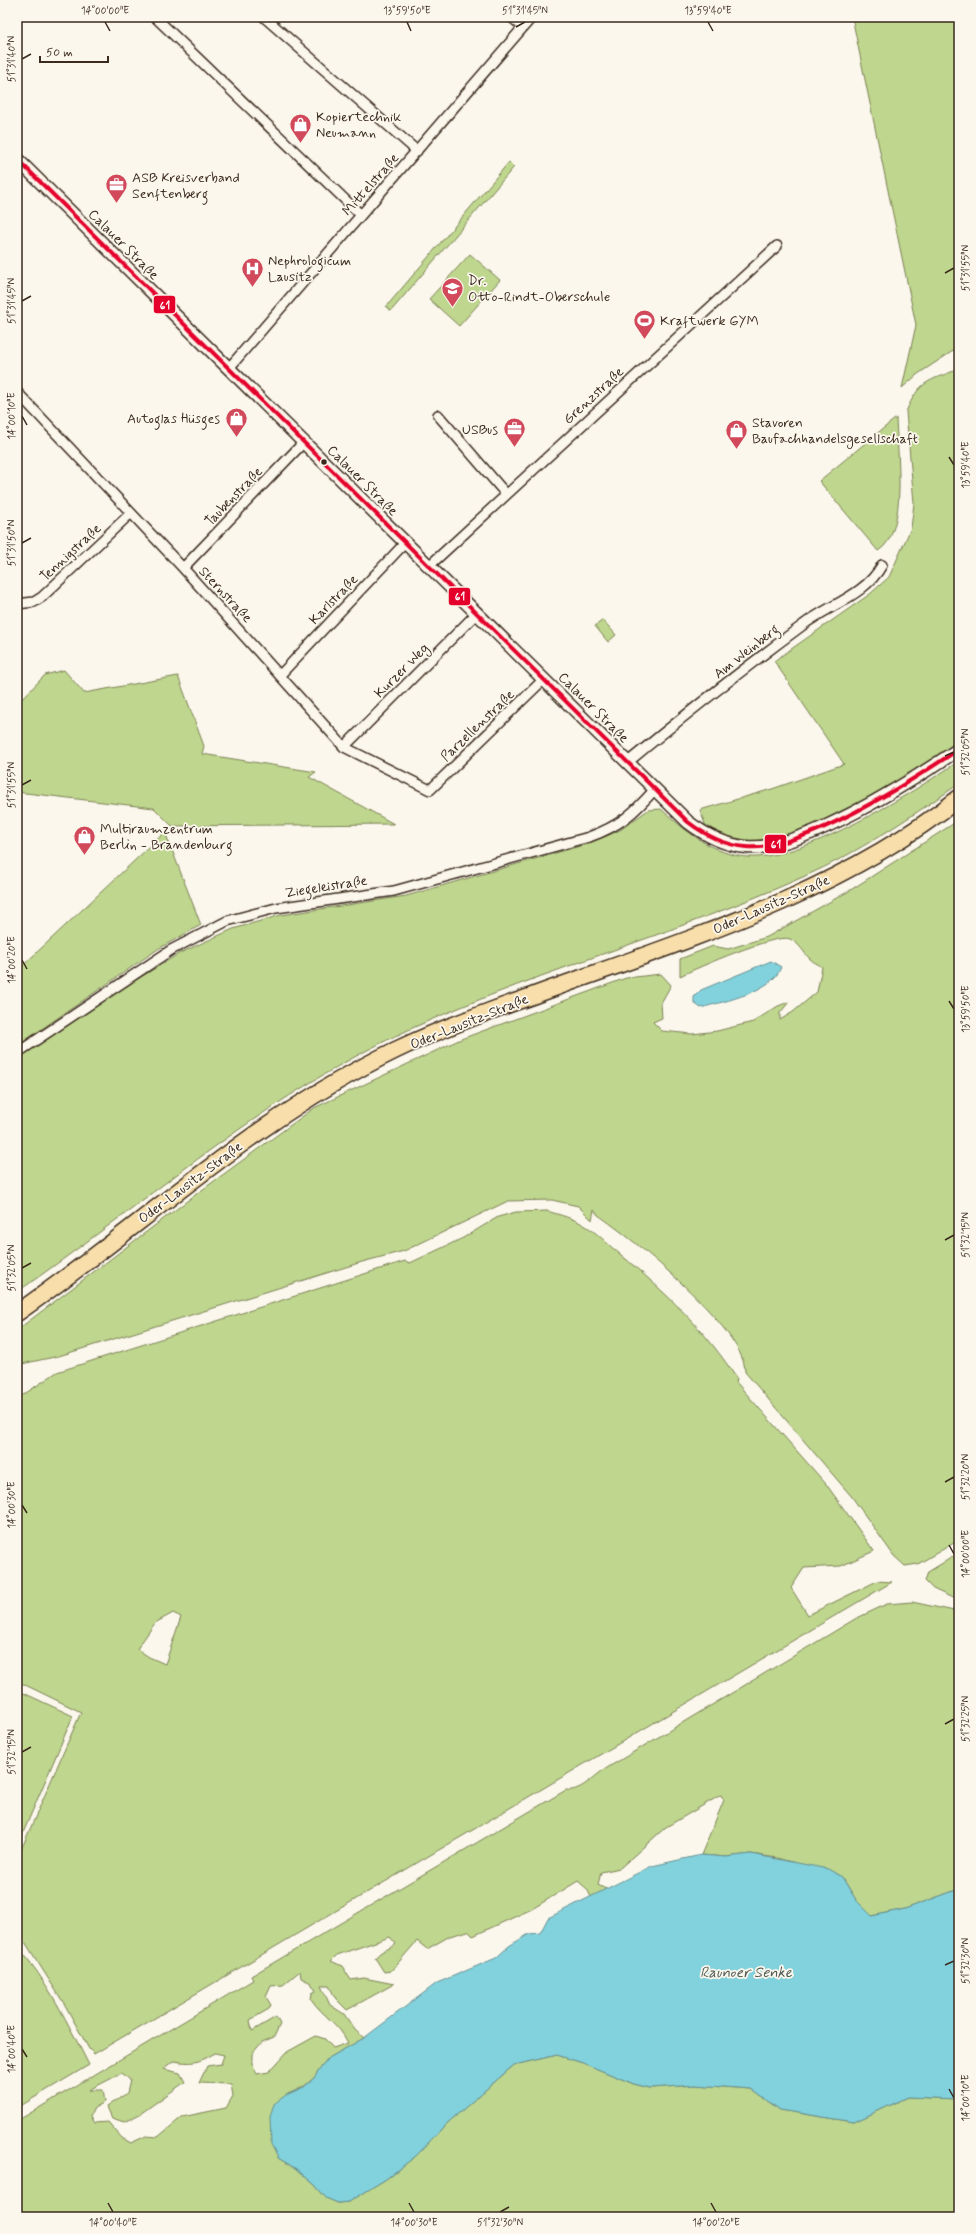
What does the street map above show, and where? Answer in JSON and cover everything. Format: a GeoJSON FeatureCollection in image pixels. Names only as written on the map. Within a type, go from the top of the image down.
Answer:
{"type":"FeatureCollection","features":[{"type":"Feature","properties":{"kind":"highway","name":"Oder-Lausitz-Straße"},"geometry":{"type":"LineString","coordinates":[[17,1313],[254,1133],[310,1096],[396,1050],[462,1022],[743,918],[820,884],[893,843],[959,798]]}},
{"type":"Feature","properties":{"kind":"street"},"geometry":{"type":"LineString","coordinates":[[155,17],[361,215]]}},
{"type":"Feature","properties":{"kind":"street"},"geometry":{"type":"LineString","coordinates":[[264,17],[416,151]]}},
{"type":"Feature","properties":{"kind":"street"},"geometry":{"type":"LineString","coordinates":[[511,17],[523,27]]}},
{"type":"Feature","properties":{"kind":"street","name":"Mittelstraße"},"geometry":{"type":"LineString","coordinates":[[229,368],[532,17]]}},
{"type":"Feature","properties":{"kind":"street","name":"Calauer Straße"},"geometry":{"type":"LineString","coordinates":[[17,159],[688,822],[710,836],[729,844],[747,847],[762,847],[786,841],[845,817],[881,798],[959,749]]}},
{"type":"Feature","properties":{"kind":"street","name":"Grenzstraße"},"geometry":{"type":"LineString","coordinates":[[429,566],[777,246]]}},
{"type":"Feature","properties":{"kind":"street","name":"Sternstraße"},"geometry":{"type":"LineString","coordinates":[[17,392],[281,674],[344,747],[430,790]]}},
{"type":"Feature","properties":{"kind":"street"},"geometry":{"type":"LineString","coordinates":[[438,415],[506,494]]}},
{"type":"Feature","properties":{"kind":"street","name":"Taubenstraße"},"geometry":{"type":"LineString","coordinates":[[183,568],[303,443]]}},
{"type":"Feature","properties":{"kind":"street","name":"Tennigstraße"},"geometry":{"type":"LineString","coordinates":[[21,604],[34,602],[42,597],[131,513]]}},
{"type":"Feature","properties":{"kind":"street","name":"Karlstraße"},"geometry":{"type":"LineString","coordinates":[[281,674],[405,543]]}},
{"type":"Feature","properties":{"kind":"street","name":"Am Weinberg"},"geometry":{"type":"LineString","coordinates":[[628,762],[804,624],[863,588],[872,580],[882,565]]}},
{"type":"Feature","properties":{"kind":"street","name":"Kurzer Weg"},"geometry":{"type":"LineString","coordinates":[[344,747],[477,613]]}},
{"type":"Feature","properties":{"kind":"street","name":"Parzellenstraße"},"geometry":{"type":"LineString","coordinates":[[430,790],[544,679]]}},
{"type":"Feature","properties":{"kind":"street","name":"Ziegeleistraße"},"geometry":{"type":"LineString","coordinates":[[17,1053],[171,950],[227,921],[276,908],[394,891],[589,837],[617,825],[635,812],[655,789]]}},
{"type":"Feature","properties":{"kind":"green space"},"geometry":{"type":"Polygon","coordinates":[[[852,17],[959,17],[959,350],[953,351],[918,374],[902,388],[916,325],[852,17]]]}},
{"type":"Feature","properties":{"kind":"green space"},"geometry":{"type":"Polygon","coordinates":[[[509,162],[514,167],[391,311],[386,307],[509,162]]]}},
{"type":"Feature","properties":{"kind":"green space"},"geometry":{"type":"Polygon","coordinates":[[[470,254],[500,280],[459,326],[429,299],[470,254]]]}},
{"type":"Feature","properties":{"kind":"green space"},"geometry":{"type":"Polygon","coordinates":[[[959,369],[959,741],[916,770],[887,787],[830,817],[785,835],[761,840],[743,841],[726,837],[706,827],[700,810],[772,789],[844,764],[774,661],[870,594],[889,577],[911,528],[914,503],[906,412],[911,401],[921,387],[932,379],[959,369]]]}},
{"type":"Feature","properties":{"kind":"green space"},"geometry":{"type":"Polygon","coordinates":[[[896,418],[899,470],[898,510],[894,527],[888,541],[878,551],[819,481],[896,418]]]}},
{"type":"Feature","properties":{"kind":"green space"},"geometry":{"type":"Polygon","coordinates":[[[603,620],[616,635],[608,642],[595,626],[603,620]]]}},
{"type":"Feature","properties":{"kind":"green space"},"geometry":{"type":"Polygon","coordinates":[[[64,670],[84,693],[178,676],[204,746],[202,754],[316,772],[309,777],[394,824],[172,826],[154,808],[17,792],[17,704],[45,675],[64,670]]]}},
{"type":"Feature","properties":{"kind":"green space"},"geometry":{"type":"Polygon","coordinates":[[[959,761],[959,783],[956,786],[882,835],[823,868],[752,899],[489,996],[387,1040],[337,1067],[243,1127],[63,1260],[17,1292],[17,1053],[180,953],[233,929],[281,915],[406,896],[587,844],[620,830],[648,810],[661,809],[690,833],[712,847],[724,852],[736,856],[749,857],[772,855],[799,848],[857,822],[914,790],[959,761]]]}},
{"type":"Feature","properties":{"kind":"green space"},"geometry":{"type":"Polygon","coordinates":[[[959,820],[959,1540],[918,1564],[905,1566],[894,1556],[852,1497],[745,1372],[740,1354],[727,1333],[685,1286],[635,1243],[598,1215],[594,1210],[592,1220],[578,1206],[552,1200],[508,1201],[404,1251],[362,1262],[59,1356],[17,1365],[17,1330],[191,1198],[314,1108],[461,1039],[626,978],[661,974],[671,985],[661,1003],[662,1018],[653,1022],[662,1031],[692,1034],[717,1031],[753,1022],[778,1006],[789,1002],[780,1013],[780,1020],[793,1012],[817,992],[822,967],[810,959],[799,946],[790,939],[769,941],[754,946],[680,976],[680,959],[713,946],[728,949],[767,937],[849,891],[959,820]]]}},
{"type":"Feature","properties":{"kind":"green space"},"geometry":{"type":"Polygon","coordinates":[[[165,832],[201,925],[158,949],[17,1046],[17,971],[165,832]]]}},
{"type":"Feature","properties":{"kind":"green space"},"geometry":{"type":"Polygon","coordinates":[[[547,1211],[575,1220],[593,1231],[636,1268],[668,1297],[698,1328],[725,1361],[737,1379],[736,1382],[826,1484],[874,1551],[841,1566],[804,1568],[791,1588],[808,1615],[877,1581],[892,1582],[94,2054],[89,2049],[65,2005],[25,1942],[17,1934],[17,1859],[81,1712],[17,1681],[17,1399],[57,1372],[405,1261],[410,1263],[463,1238],[498,1217],[516,1212],[547,1211]],[[173,1613],[155,1623],[137,1649],[149,1657],[165,1664],[181,1617],[173,1613]]]}},
{"type":"Feature","properties":{"kind":"green space"},"geometry":{"type":"Polygon","coordinates":[[[959,1553],[959,1601],[933,1589],[925,1581],[928,1572],[959,1553]]]}},
{"type":"Feature","properties":{"kind":"green space"},"geometry":{"type":"Polygon","coordinates":[[[912,1602],[959,1612],[959,1889],[905,1909],[872,1916],[856,1900],[842,1877],[777,1858],[751,1854],[726,1857],[701,1855],[724,1800],[721,1795],[666,1827],[620,1868],[601,1872],[598,1885],[608,1890],[591,1897],[587,1889],[578,1881],[532,1909],[473,1936],[468,1931],[450,1936],[427,1949],[417,1941],[391,1971],[384,1972],[375,1958],[381,1952],[396,1944],[390,1937],[337,1955],[331,1961],[342,1966],[351,1980],[364,1978],[394,1984],[347,2010],[336,1999],[329,1986],[321,1986],[330,2005],[344,2014],[355,2030],[364,2038],[327,2059],[314,2078],[303,2087],[286,2095],[278,2158],[295,2168],[315,2185],[326,2198],[338,2203],[349,2202],[386,2179],[417,2155],[444,2126],[514,2065],[557,2055],[583,2063],[634,2084],[650,2088],[696,2085],[751,2089],[780,2110],[854,2122],[908,2097],[959,2099],[959,2217],[17,2217],[17,2121],[253,1980],[251,1976],[566,1790],[580,1787],[602,1771],[855,1619],[887,1604],[912,1602]],[[300,1971],[283,1985],[271,1986],[266,1997],[271,2005],[269,2009],[250,2020],[252,2031],[276,2017],[280,2024],[274,2037],[262,2042],[252,2054],[252,2063],[257,2074],[269,2072],[287,2052],[316,2036],[325,2039],[333,2048],[348,2043],[340,2030],[320,2011],[311,1999],[312,1993],[316,1991],[311,1983],[301,1978],[300,1971]],[[215,2053],[195,2062],[173,2061],[163,2069],[180,2073],[185,2082],[140,2114],[124,2122],[112,2118],[107,2107],[127,2093],[130,2080],[122,2073],[89,2090],[103,2090],[105,2102],[94,2108],[90,2116],[94,2123],[108,2122],[122,2138],[131,2143],[146,2136],[158,2137],[182,2117],[226,2108],[233,2096],[231,2084],[199,2083],[207,2066],[221,2064],[224,2055],[215,2053]]]}},
{"type":"Feature","properties":{"kind":"green space"},"geometry":{"type":"Polygon","coordinates":[[[17,1690],[73,1716],[17,1847],[17,1690]]]}},
{"type":"Feature","properties":{"kind":"green space"},"geometry":{"type":"Polygon","coordinates":[[[17,1946],[48,1988],[89,2065],[17,2108],[17,1946]]]}},
{"type":"Feature","properties":{"kind":"water"},"geometry":{"type":"Polygon","coordinates":[[[771,961],[781,967],[776,976],[758,989],[734,999],[701,1008],[694,1003],[694,997],[701,990],[771,961]]]}},
{"type":"Feature","properties":{"kind":"water","name":"Raunoer Senke"},"geometry":{"type":"Polygon","coordinates":[[[751,1854],[828,1869],[842,1877],[856,1900],[872,1916],[905,1909],[959,1889],[959,2099],[908,2097],[854,2122],[780,2110],[751,2089],[696,2085],[650,2088],[634,2084],[583,2063],[557,2055],[514,2065],[444,2126],[417,2155],[386,2179],[349,2202],[338,2203],[326,2198],[315,2185],[295,2168],[278,2158],[271,2144],[270,2116],[274,2104],[286,2095],[304,2087],[314,2078],[327,2059],[364,2038],[437,1983],[496,1958],[509,1946],[529,1934],[540,1933],[548,1918],[652,1866],[701,1855],[726,1857],[751,1854]]]}},
{"type":"Feature","properties":{"kind":"transit line","name":"61"},"geometry":{"type":"LineString","coordinates":[[17,159],[688,822],[701,831],[722,842],[746,847],[769,846],[796,839],[856,812],[914,778],[959,749]]}},
{"type":"Feature","properties":{"kind":"place","name":"Kopiertechnik Neumann"},"geometry":{"type":"Point","coordinates":[300,144]}},
{"type":"Feature","properties":{"kind":"place","name":"ASB Kreisverband Senftenberg"},"geometry":{"type":"Point","coordinates":[116,204]}},
{"type":"Feature","properties":{"kind":"place","name":"Nephrologicum Lausitz"},"geometry":{"type":"Point","coordinates":[252,288]}},
{"type":"Feature","properties":{"kind":"place","name":"Dr. Otto-Rindt-Oberschule"},"geometry":{"type":"Point","coordinates":[453,308]}},
{"type":"Feature","properties":{"kind":"place","name":"Kraftwerk GYM"},"geometry":{"type":"Point","coordinates":[644,340]}},
{"type":"Feature","properties":{"kind":"place","name":"Autoglas Hüsges"},"geometry":{"type":"Point","coordinates":[236,438]}},
{"type":"Feature","properties":{"kind":"place","name":"USBus"},"geometry":{"type":"Point","coordinates":[514,448]}},
{"type":"Feature","properties":{"kind":"place","name":"Stavoren Baufachhandelsgesellschaft"},"geometry":{"type":"Point","coordinates":[737,450]}},
{"type":"Feature","properties":{"kind":"place","name":"Multiraumzentrum Berlin - Brandenburg"},"geometry":{"type":"Point","coordinates":[84,856]}}]}
